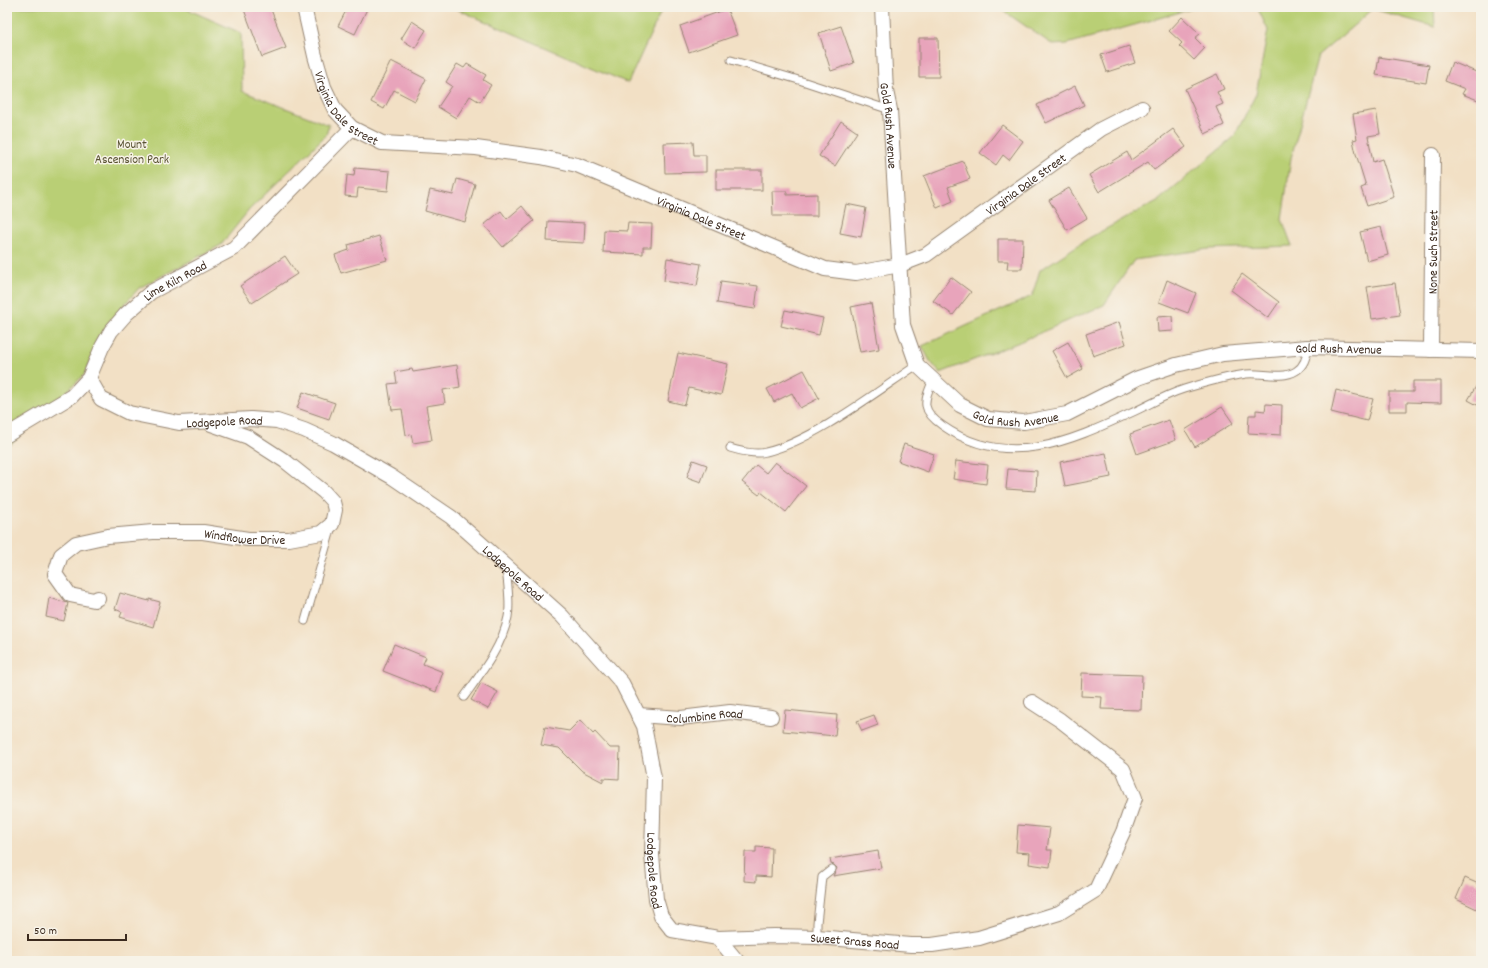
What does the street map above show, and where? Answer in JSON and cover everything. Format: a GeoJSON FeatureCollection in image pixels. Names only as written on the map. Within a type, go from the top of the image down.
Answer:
{"type":"FeatureCollection","features":[{"type":"Feature","properties":{"kind":"street","name":"Virginia Dale Street"},"geometry":{"type":"LineString","coordinates":[[304,7],[314,56],[324,87],[334,110],[352,128],[382,143],[476,148],[541,157],[577,165],[825,269],[856,273],[900,265],[926,255],[1101,129],[1142,108]]}},
{"type":"Feature","properties":{"kind":"street","name":"Gold Rush Avenue"},"geometry":{"type":"LineString","coordinates":[[882,7],[886,91],[890,110],[904,325],[917,365],[960,405],[988,419],[1024,422],[1067,414],[1138,378],[1176,364],[1223,354],[1307,347],[1481,351]]}},
{"type":"Feature","properties":{"kind":"street","name":"Lime Kiln Road"},"geometry":{"type":"LineString","coordinates":[[7,435],[72,396],[89,378],[102,347],[111,331],[126,314],[151,292],[234,248],[352,128]]}},
{"type":"Feature","properties":{"kind":"street","name":"None Such Street"},"geometry":{"type":"LineString","coordinates":[[1431,350],[1433,155]]}},
{"type":"Feature","properties":{"kind":"street","name":"Lodgepole Road"},"geometry":{"type":"LineString","coordinates":[[89,378],[101,399],[129,413],[179,423],[251,419],[277,421],[333,443],[392,477],[451,517],[562,616],[622,683],[644,726],[654,778],[652,855],[656,899],[661,916],[672,930],[718,938]]}},
{"type":"Feature","properties":{"kind":"street"},"geometry":{"type":"LineString","coordinates":[[207,422],[248,437],[285,461],[324,492],[333,502],[335,510],[334,518]]}},
{"type":"Feature","properties":{"kind":"street","name":"Windflower Drive"},"geometry":{"type":"LineString","coordinates":[[98,598],[94,600],[70,595],[55,574],[61,554],[76,543],[108,536],[153,532],[203,532],[248,539],[289,539],[321,533],[332,524],[334,518]]}},
{"type":"Feature","properties":{"kind":"street","name":"Sweet Grass Road"},"geometry":{"type":"LineString","coordinates":[[718,938],[774,936],[817,937],[911,945],[932,944],[979,938],[1060,914],[1096,890],[1123,832],[1135,798],[1123,769],[1060,720],[1032,702]]}},
{"type":"Feature","properties":{"kind":"street","name":"Columbine Road"},"geometry":{"type":"LineString","coordinates":[[638,715],[680,718],[730,712],[771,717]]}},
{"type":"Feature","properties":{"kind":"street"},"geometry":{"type":"LineString","coordinates":[[718,938],[737,961]]}},
{"type":"Feature","properties":{"kind":"lane"},"geometry":{"type":"LineString","coordinates":[[731,60],[802,81],[890,110]]}},
{"type":"Feature","properties":{"kind":"lane"},"geometry":{"type":"LineString","coordinates":[[933,380],[925,399],[927,410],[935,421],[950,431],[968,439],[1005,450],[1020,450],[1036,448],[1076,438],[1177,392],[1201,384],[1248,374],[1287,375],[1297,370],[1303,364],[1307,355],[1307,347]]}},
{"type":"Feature","properties":{"kind":"lane"},"geometry":{"type":"LineString","coordinates":[[730,448],[745,452],[765,452],[781,447],[813,432],[917,365]]}},
{"type":"Feature","properties":{"kind":"lane"},"geometry":{"type":"LineString","coordinates":[[305,621],[334,518]]}},
{"type":"Feature","properties":{"kind":"lane"},"geometry":{"type":"LineString","coordinates":[[464,697],[490,660],[502,636],[509,615],[506,567]]}},
{"type":"Feature","properties":{"kind":"lane"},"geometry":{"type":"LineString","coordinates":[[817,937],[822,877],[832,869]]}},
{"type":"Feature","properties":{"kind":"green space","name":"Mount Ascension Park"},"geometry":{"type":"Polygon","coordinates":[[[7,7],[182,7],[241,33],[242,91],[329,125],[326,135],[249,210],[221,245],[139,288],[107,324],[84,375],[7,448],[7,7]]]}},
{"type":"Feature","properties":{"kind":"green space"},"geometry":{"type":"Polygon","coordinates":[[[452,7],[663,7],[628,83],[452,7]]]}},
{"type":"Feature","properties":{"kind":"green space"},"geometry":{"type":"Polygon","coordinates":[[[998,7],[1198,7],[1067,44],[1053,45],[998,7]]]}},
{"type":"Feature","properties":{"kind":"green space"},"geometry":{"type":"Polygon","coordinates":[[[1257,7],[1434,7],[1435,27],[1373,9],[1318,56],[1291,158],[1282,219],[1292,246],[1208,249],[1134,260],[1104,305],[1017,343],[940,373],[930,361],[922,346],[1032,296],[1040,270],[1089,238],[1159,200],[1234,137],[1256,94],[1268,30],[1257,7]]]}},
{"type":"Feature","properties":{"kind":"building"},"geometry":{"type":"Polygon","coordinates":[[[243,7],[270,7],[286,48],[262,57],[243,7]]]}},
{"type":"Feature","properties":{"kind":"building"},"geometry":{"type":"Polygon","coordinates":[[[348,7],[368,7],[355,34],[338,26],[348,7]]]}},
{"type":"Feature","properties":{"kind":"building"},"geometry":{"type":"Polygon","coordinates":[[[727,9],[737,35],[689,52],[680,26],[727,9]]]}},
{"type":"Feature","properties":{"kind":"building"},"geometry":{"type":"Polygon","coordinates":[[[1182,17],[1200,34],[1195,38],[1205,48],[1194,60],[1179,46],[1182,43],[1169,31],[1182,17]]]}},
{"type":"Feature","properties":{"kind":"building"},"geometry":{"type":"Polygon","coordinates":[[[412,21],[426,30],[415,48],[401,39],[412,21]]]}},
{"type":"Feature","properties":{"kind":"building"},"geometry":{"type":"Polygon","coordinates":[[[841,26],[854,63],[831,71],[819,33],[841,26]]]}},
{"type":"Feature","properties":{"kind":"building"},"geometry":{"type":"Polygon","coordinates":[[[919,38],[938,38],[939,77],[919,77],[919,38]]]}},
{"type":"Feature","properties":{"kind":"building"},"geometry":{"type":"Polygon","coordinates":[[[1129,46],[1135,63],[1107,72],[1101,55],[1129,46]]]}},
{"type":"Feature","properties":{"kind":"building"},"geometry":{"type":"Polygon","coordinates":[[[1379,57],[1429,65],[1426,83],[1376,75],[1379,57]]]}},
{"type":"Feature","properties":{"kind":"building"},"geometry":{"type":"Polygon","coordinates":[[[391,61],[426,79],[415,101],[394,90],[384,109],[371,102],[391,61]]]}},
{"type":"Feature","properties":{"kind":"building"},"geometry":{"type":"Polygon","coordinates":[[[1452,62],[1481,74],[1481,93],[1478,100],[1462,94],[1465,89],[1445,81],[1452,62]]]}},
{"type":"Feature","properties":{"kind":"building"},"geometry":{"type":"Polygon","coordinates":[[[457,64],[464,68],[467,64],[486,75],[483,80],[491,85],[480,102],[470,96],[456,118],[438,107],[452,86],[446,82],[457,64]]]}},
{"type":"Feature","properties":{"kind":"building"},"geometry":{"type":"Polygon","coordinates":[[[1217,74],[1224,89],[1217,92],[1223,104],[1216,107],[1224,125],[1205,134],[1185,89],[1217,74]]]}},
{"type":"Feature","properties":{"kind":"building"},"geometry":{"type":"Polygon","coordinates":[[[1075,86],[1084,105],[1046,123],[1037,105],[1075,86]]]}},
{"type":"Feature","properties":{"kind":"building"},"geometry":{"type":"Polygon","coordinates":[[[1376,110],[1380,134],[1368,136],[1373,162],[1382,159],[1394,197],[1367,206],[1361,188],[1366,186],[1353,140],[1357,139],[1353,114],[1376,110]]]}},
{"type":"Feature","properties":{"kind":"building"},"geometry":{"type":"Polygon","coordinates":[[[841,121],[857,132],[835,166],[819,156],[841,121]]]}},
{"type":"Feature","properties":{"kind":"building"},"geometry":{"type":"Polygon","coordinates":[[[1002,125],[1023,141],[1009,160],[1003,155],[996,165],[980,153],[1002,125]]]}},
{"type":"Feature","properties":{"kind":"building"},"geometry":{"type":"Polygon","coordinates":[[[1173,129],[1186,147],[1154,170],[1148,162],[1099,192],[1089,175],[1127,152],[1131,160],[1173,129]]]}},
{"type":"Feature","properties":{"kind":"building"},"geometry":{"type":"Polygon","coordinates":[[[693,142],[694,155],[706,155],[706,172],[665,173],[664,143],[693,142]]]}},
{"type":"Feature","properties":{"kind":"building"},"geometry":{"type":"Polygon","coordinates":[[[963,161],[970,179],[948,187],[953,201],[937,208],[924,176],[963,161]]]}},
{"type":"Feature","properties":{"kind":"building"},"geometry":{"type":"Polygon","coordinates":[[[355,168],[390,171],[388,191],[358,188],[357,197],[345,196],[347,175],[354,176],[355,168]]]}},
{"type":"Feature","properties":{"kind":"building"},"geometry":{"type":"Polygon","coordinates":[[[716,170],[762,170],[762,190],[716,190],[716,170]]]}},
{"type":"Feature","properties":{"kind":"building"},"geometry":{"type":"Polygon","coordinates":[[[457,179],[475,184],[465,222],[425,211],[430,190],[453,195],[457,179]]]}},
{"type":"Feature","properties":{"kind":"building"},"geometry":{"type":"Polygon","coordinates":[[[1069,188],[1087,218],[1067,230],[1049,200],[1069,188]]]}},
{"type":"Feature","properties":{"kind":"building"},"geometry":{"type":"Polygon","coordinates":[[[772,191],[787,191],[787,195],[817,194],[817,216],[773,216],[772,191]]]}},
{"type":"Feature","properties":{"kind":"building"},"geometry":{"type":"Polygon","coordinates":[[[846,204],[866,208],[861,237],[840,233],[846,204]]]}},
{"type":"Feature","properties":{"kind":"building"},"geometry":{"type":"Polygon","coordinates":[[[522,206],[534,221],[503,247],[484,225],[501,211],[507,219],[522,206]]]}},
{"type":"Feature","properties":{"kind":"building"},"geometry":{"type":"Polygon","coordinates":[[[548,221],[585,223],[584,243],[547,241],[548,221]]]}},
{"type":"Feature","properties":{"kind":"building"},"geometry":{"type":"Polygon","coordinates":[[[628,223],[652,224],[651,247],[643,247],[643,254],[603,252],[604,230],[627,231],[628,223]]]}},
{"type":"Feature","properties":{"kind":"building"},"geometry":{"type":"Polygon","coordinates":[[[1381,227],[1388,255],[1367,261],[1360,232],[1381,227]]]}},
{"type":"Feature","properties":{"kind":"building"},"geometry":{"type":"Polygon","coordinates":[[[379,236],[387,260],[341,273],[335,255],[349,250],[348,245],[379,236]]]}},
{"type":"Feature","properties":{"kind":"building"},"geometry":{"type":"Polygon","coordinates":[[[998,239],[1023,239],[1022,269],[1007,269],[1008,261],[998,261],[998,239]]]}},
{"type":"Feature","properties":{"kind":"building"},"geometry":{"type":"Polygon","coordinates":[[[285,256],[297,274],[252,303],[240,286],[285,256]]]}},
{"type":"Feature","properties":{"kind":"building"},"geometry":{"type":"Polygon","coordinates":[[[667,258],[701,264],[697,286],[664,281],[667,258]]]}},
{"type":"Feature","properties":{"kind":"building"},"geometry":{"type":"Polygon","coordinates":[[[1242,274],[1279,302],[1268,318],[1231,290],[1242,274]]]}},
{"type":"Feature","properties":{"kind":"building"},"geometry":{"type":"Polygon","coordinates":[[[951,277],[971,292],[953,315],[933,301],[951,277]]]}},
{"type":"Feature","properties":{"kind":"building"},"geometry":{"type":"Polygon","coordinates":[[[1167,280],[1196,293],[1188,313],[1159,302],[1167,280]]]}},
{"type":"Feature","properties":{"kind":"building"},"geometry":{"type":"Polygon","coordinates":[[[721,281],[758,286],[755,309],[717,303],[721,281]]]}},
{"type":"Feature","properties":{"kind":"building"},"geometry":{"type":"Polygon","coordinates":[[[1395,283],[1400,315],[1372,319],[1367,287],[1395,283]]]}},
{"type":"Feature","properties":{"kind":"building"},"geometry":{"type":"Polygon","coordinates":[[[871,303],[879,349],[860,352],[851,307],[871,303]]]}},
{"type":"Feature","properties":{"kind":"building"},"geometry":{"type":"Polygon","coordinates":[[[785,310],[823,318],[819,335],[781,326],[785,310]]]}},
{"type":"Feature","properties":{"kind":"building"},"geometry":{"type":"Polygon","coordinates":[[[1172,316],[1173,331],[1158,332],[1157,317],[1172,316]]]}},
{"type":"Feature","properties":{"kind":"building"},"geometry":{"type":"Polygon","coordinates":[[[1119,322],[1126,344],[1093,356],[1086,334],[1119,322]]]}},
{"type":"Feature","properties":{"kind":"building"},"geometry":{"type":"Polygon","coordinates":[[[1068,342],[1083,369],[1067,378],[1052,351],[1068,342]]]}},
{"type":"Feature","properties":{"kind":"building"},"geometry":{"type":"Polygon","coordinates":[[[678,353],[728,364],[721,395],[689,388],[685,405],[668,401],[678,353]]]}},
{"type":"Feature","properties":{"kind":"building"},"geometry":{"type":"Polygon","coordinates":[[[457,365],[460,387],[443,390],[445,403],[426,406],[432,440],[413,443],[411,434],[406,435],[402,409],[392,410],[388,384],[397,383],[395,372],[412,369],[413,372],[457,365]]]}},
{"type":"Feature","properties":{"kind":"building"},"geometry":{"type":"Polygon","coordinates":[[[804,370],[819,398],[800,408],[792,393],[774,402],[767,389],[804,370]]]}},
{"type":"Feature","properties":{"kind":"building"},"geometry":{"type":"Polygon","coordinates":[[[1481,378],[1481,407],[1468,400],[1481,378]]]}},
{"type":"Feature","properties":{"kind":"building"},"geometry":{"type":"Polygon","coordinates":[[[1413,381],[1441,381],[1441,403],[1407,402],[1407,411],[1389,411],[1389,392],[1413,392],[1413,381]]]}},
{"type":"Feature","properties":{"kind":"building"},"geometry":{"type":"Polygon","coordinates":[[[1336,390],[1373,399],[1367,421],[1331,412],[1336,390]]]}},
{"type":"Feature","properties":{"kind":"building"},"geometry":{"type":"Polygon","coordinates":[[[303,392],[335,403],[329,419],[297,408],[303,392]]]}},
{"type":"Feature","properties":{"kind":"building"},"geometry":{"type":"Polygon","coordinates":[[[1266,404],[1282,405],[1281,435],[1248,433],[1249,415],[1256,415],[1256,410],[1265,411],[1266,404]]]}},
{"type":"Feature","properties":{"kind":"building"},"geometry":{"type":"Polygon","coordinates":[[[1222,407],[1233,423],[1195,447],[1185,430],[1222,407]]]}},
{"type":"Feature","properties":{"kind":"building"},"geometry":{"type":"Polygon","coordinates":[[[1169,420],[1176,440],[1137,454],[1130,434],[1169,420]]]}},
{"type":"Feature","properties":{"kind":"building"},"geometry":{"type":"Polygon","coordinates":[[[904,444],[934,454],[928,472],[898,461],[904,444]]]}},
{"type":"Feature","properties":{"kind":"building"},"geometry":{"type":"Polygon","coordinates":[[[1106,453],[1111,477],[1065,486],[1060,462],[1106,453]]]}},
{"type":"Feature","properties":{"kind":"building"},"geometry":{"type":"Polygon","coordinates":[[[693,460],[707,465],[701,482],[687,477],[693,460]]]}},
{"type":"Feature","properties":{"kind":"building"},"geometry":{"type":"Polygon","coordinates":[[[956,461],[988,465],[986,484],[953,479],[956,461]]]}},
{"type":"Feature","properties":{"kind":"building"},"geometry":{"type":"Polygon","coordinates":[[[775,462],[806,486],[786,512],[761,492],[759,495],[742,482],[756,465],[766,473],[775,462]]]}},
{"type":"Feature","properties":{"kind":"building"},"geometry":{"type":"Polygon","coordinates":[[[1008,469],[1037,471],[1036,491],[1006,489],[1008,469]]]}},
{"type":"Feature","properties":{"kind":"building"},"geometry":{"type":"Polygon","coordinates":[[[120,593],[149,601],[149,599],[160,602],[153,627],[120,617],[122,612],[115,609],[120,593]]]}},
{"type":"Feature","properties":{"kind":"building"},"geometry":{"type":"Polygon","coordinates":[[[49,598],[68,603],[64,621],[46,617],[49,598]]]}},
{"type":"Feature","properties":{"kind":"building"},"geometry":{"type":"Polygon","coordinates":[[[394,644],[426,657],[423,664],[443,672],[436,692],[383,671],[394,644]]]}},
{"type":"Feature","properties":{"kind":"building"},"geometry":{"type":"Polygon","coordinates":[[[1082,673],[1142,675],[1141,710],[1101,709],[1102,697],[1081,696],[1082,673]]]}},
{"type":"Feature","properties":{"kind":"building"},"geometry":{"type":"Polygon","coordinates":[[[481,683],[498,692],[488,709],[471,700],[481,683]]]}},
{"type":"Feature","properties":{"kind":"building"},"geometry":{"type":"Polygon","coordinates":[[[785,710],[837,715],[835,736],[783,731],[785,710]]]}},
{"type":"Feature","properties":{"kind":"building"},"geometry":{"type":"Polygon","coordinates":[[[874,715],[878,725],[862,731],[857,721],[874,715]]]}},
{"type":"Feature","properties":{"kind":"building"},"geometry":{"type":"Polygon","coordinates":[[[580,720],[593,734],[595,732],[610,748],[620,748],[619,779],[603,778],[603,782],[582,771],[559,748],[541,745],[545,727],[569,731],[580,720]]]}},
{"type":"Feature","properties":{"kind":"building"},"geometry":{"type":"Polygon","coordinates":[[[1018,825],[1050,828],[1047,850],[1052,850],[1050,867],[1029,864],[1030,853],[1016,852],[1018,825]]]}},
{"type":"Feature","properties":{"kind":"building"},"geometry":{"type":"Polygon","coordinates":[[[756,847],[772,848],[771,877],[756,876],[756,882],[744,881],[745,852],[756,852],[756,847]]]}},
{"type":"Feature","properties":{"kind":"building"},"geometry":{"type":"Polygon","coordinates":[[[878,851],[881,868],[833,876],[837,868],[831,864],[830,859],[878,851]]]}},
{"type":"Feature","properties":{"kind":"building"},"geometry":{"type":"Polygon","coordinates":[[[1465,878],[1481,885],[1481,911],[1456,899],[1465,878]]]}}]}
